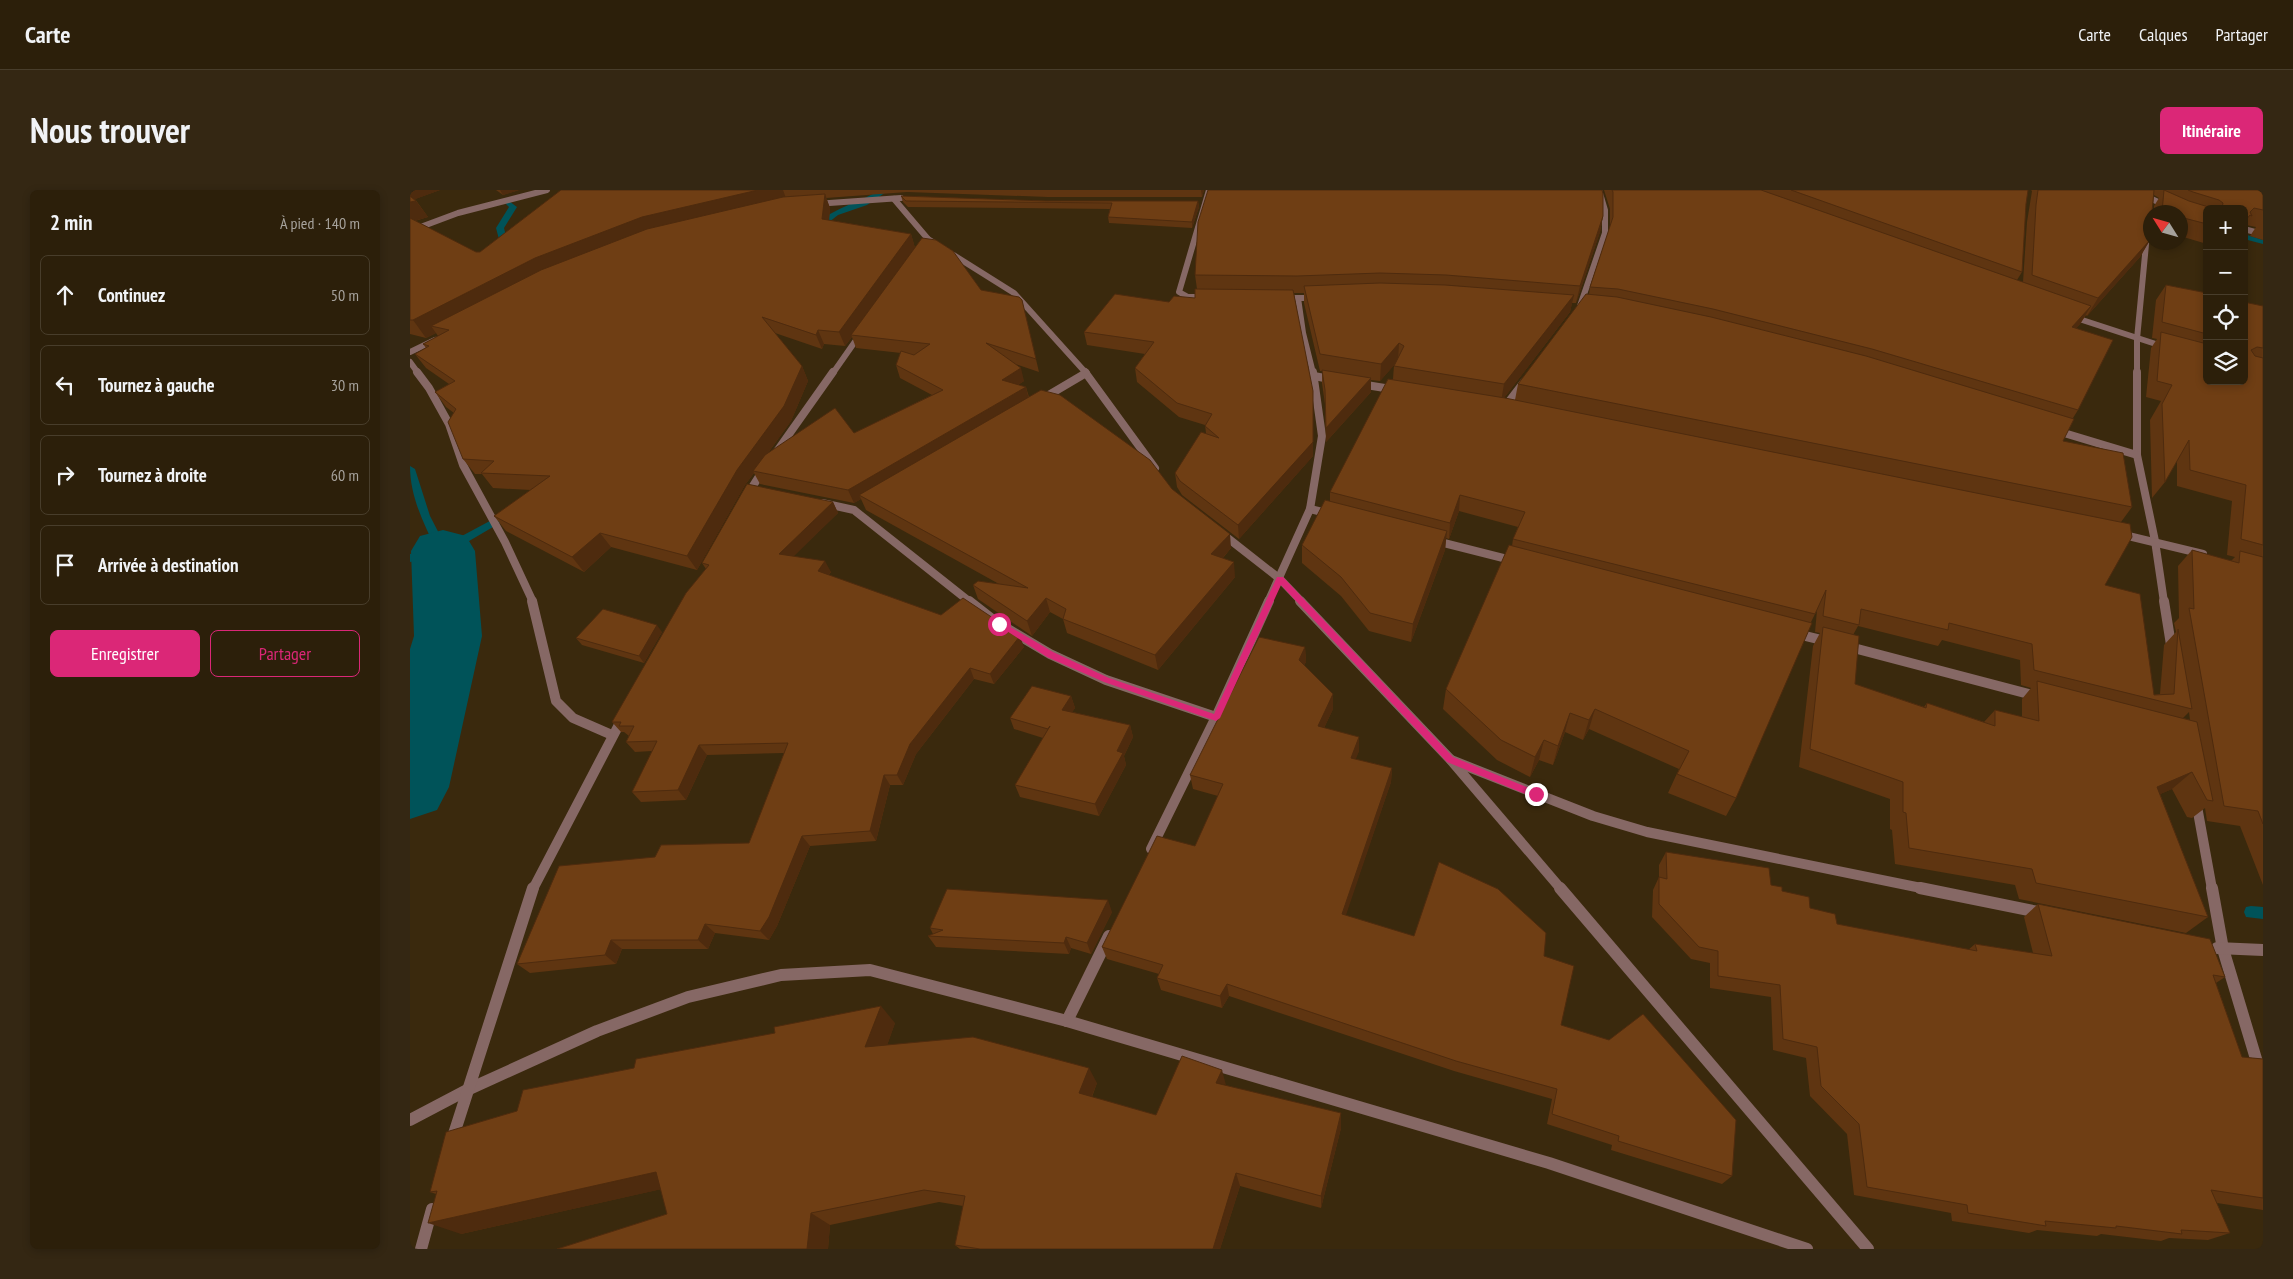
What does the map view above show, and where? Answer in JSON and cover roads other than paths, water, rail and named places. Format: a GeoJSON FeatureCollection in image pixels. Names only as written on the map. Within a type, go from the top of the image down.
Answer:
{"type":"FeatureCollection","features":[{"type":"Feature","properties":{"kind":"street"},"geometry":{"type":"LineString","coordinates":[[410,231],[458,213],[547,190]]}},
{"type":"Feature","properties":{"kind":"street"},"geometry":{"type":"LineString","coordinates":[[808,205],[907,197],[901,190]]}},
{"type":"Feature","properties":{"kind":"street"},"geometry":{"type":"LineString","coordinates":[[1209,190],[1178,292],[1188,296],[1216,297]]}},
{"type":"Feature","properties":{"kind":"street"},"geometry":{"type":"LineString","coordinates":[[1574,316],[1584,308],[1605,234],[1604,210],[1599,190]]}},
{"type":"Feature","properties":{"kind":"street"},"geometry":{"type":"LineString","coordinates":[[2132,190],[2156,205]]}},
{"type":"Feature","properties":{"kind":"street"},"geometry":{"type":"LineString","coordinates":[[894,199],[928,239],[1014,293],[1086,373],[1161,476]]}},
{"type":"Feature","properties":{"kind":"street"},"geometry":{"type":"LineString","coordinates":[[1194,202],[1213,201]]}},
{"type":"Feature","properties":{"kind":"street"},"geometry":{"type":"LineString","coordinates":[[2248,230],[2263,234]]}},
{"type":"Feature","properties":{"kind":"street"},"geometry":{"type":"LineString","coordinates":[[917,254],[928,239]]}},
{"type":"Feature","properties":{"kind":"street"},"geometry":{"type":"LineString","coordinates":[[2146,250],[2137,339],[2137,455],[2155,541],[2173,657]]}},
{"type":"Feature","properties":{"kind":"street"},"geometry":{"type":"LineString","coordinates":[[1271,298],[1325,297]]}},
{"type":"Feature","properties":{"kind":"street"},"geometry":{"type":"LineString","coordinates":[[1146,860],[1216,718],[1310,509],[1322,436],[1314,376],[1303,333],[1298,298]]}},
{"type":"Feature","properties":{"kind":"street"},"geometry":{"type":"LineString","coordinates":[[1571,307],[1584,308]]}},
{"type":"Feature","properties":{"kind":"street"},"geometry":{"type":"LineString","coordinates":[[2063,313],[2137,339],[2173,349]]}},
{"type":"Feature","properties":{"kind":"street"},"geometry":{"type":"LineString","coordinates":[[741,506],[755,489],[866,326]]}},
{"type":"Feature","properties":{"kind":"street"},"geometry":{"type":"LineString","coordinates":[[410,352],[443,336]]}},
{"type":"Feature","properties":{"kind":"street"},"geometry":{"type":"LineString","coordinates":[[410,342],[425,345]]}},
{"type":"Feature","properties":{"kind":"street"},"geometry":{"type":"LineString","coordinates":[[410,362],[449,424],[463,465],[505,542],[532,599],[556,701],[561,710],[571,718],[612,735]]}},
{"type":"Feature","properties":{"kind":"street"},"geometry":{"type":"LineString","coordinates":[[1034,404],[1086,373]]}},
{"type":"Feature","properties":{"kind":"street"},"geometry":{"type":"LineString","coordinates":[[1314,376],[1343,381]]}},
{"type":"Feature","properties":{"kind":"street"},"geometry":{"type":"LineString","coordinates":[[1504,408],[1527,378]]}},
{"type":"Feature","properties":{"kind":"street"},"geometry":{"type":"LineString","coordinates":[[1352,383],[1409,392]]}},
{"type":"Feature","properties":{"kind":"street"},"geometry":{"type":"LineString","coordinates":[[1494,407],[1514,410]]}},
{"type":"Feature","properties":{"kind":"street"},"geometry":{"type":"LineString","coordinates":[[2046,428],[2137,455]]}},
{"type":"Feature","properties":{"kind":"street"},"geometry":{"type":"LineString","coordinates":[[816,502],[858,507],[999,624],[1050,654],[1106,680],[1216,718]]}},
{"type":"Feature","properties":{"kind":"street"},"geometry":{"type":"LineString","coordinates":[[1310,509],[1339,516]]}},
{"type":"Feature","properties":{"kind":"street"},"geometry":{"type":"LineString","coordinates":[[1209,524],[1280,579],[1450,759],[1868,1249]]}},
{"type":"Feature","properties":{"kind":"street"},"geometry":{"type":"LineString","coordinates":[[2107,531],[2155,541],[2209,556]]}},
{"type":"Feature","properties":{"kind":"street"},"geometry":{"type":"LineString","coordinates":[[1425,538],[1521,563]]}},
{"type":"Feature","properties":{"kind":"street"},"geometry":{"type":"LineString","coordinates":[[1780,629],[2050,699]]}},
{"type":"Feature","properties":{"kind":"street"},"geometry":{"type":"LineString","coordinates":[[448,1156],[529,896],[627,709]]}},
{"type":"Feature","properties":{"kind":"street"},"geometry":{"type":"LineString","coordinates":[[1450,759],[1593,816],[1647,832],[2057,916]]}},
{"type":"Feature","properties":{"kind":"street"},"geometry":{"type":"LineString","coordinates":[[2195,793],[2223,949],[2263,1082]]}},
{"type":"Feature","properties":{"kind":"street"},"geometry":{"type":"LineString","coordinates":[[1066,1021],[1115,923]]}},
{"type":"Feature","properties":{"kind":"street"},"geometry":{"type":"LineString","coordinates":[[2204,945],[2223,949],[2263,950]]}},
{"type":"Feature","properties":{"kind":"street"},"geometry":{"type":"LineString","coordinates":[[412,1120],[467,1090],[597,1031],[679,1000],[781,975],[870,970],[1066,1021],[1549,1162],[1808,1249]]}},
{"type":"Feature","properties":{"kind":"street"},"geometry":{"type":"LineString","coordinates":[[420,1249],[437,1193]]}},
{"type":"Feature","properties":{"kind":"waterway"},"geometry":{"type":"LineString","coordinates":[[816,228],[835,213],[864,203],[885,190]]}},
{"type":"Feature","properties":{"kind":"waterway"},"geometry":{"type":"LineString","coordinates":[[498,249],[504,244],[500,228],[513,207],[509,203]]}},
{"type":"Feature","properties":{"kind":"waterway"},"geometry":{"type":"LineString","coordinates":[[2248,237],[2263,242]]}},
{"type":"Feature","properties":{"kind":"waterway"},"geometry":{"type":"LineString","coordinates":[[410,469],[418,489],[425,516],[443,551]]}},
{"type":"Feature","properties":{"kind":"waterway"},"geometry":{"type":"LineString","coordinates":[[443,551],[505,517]]}},
{"type":"Feature","properties":{"kind":"waterway"},"geometry":{"type":"LineString","coordinates":[[410,558],[443,551]]}},
{"type":"Feature","properties":{"kind":"waterway"},"geometry":{"type":"LineString","coordinates":[[410,787],[448,636],[443,551]]}},
{"type":"Feature","properties":{"kind":"waterway"},"geometry":{"type":"LineString","coordinates":[[2251,912],[2263,913]]}}]}
